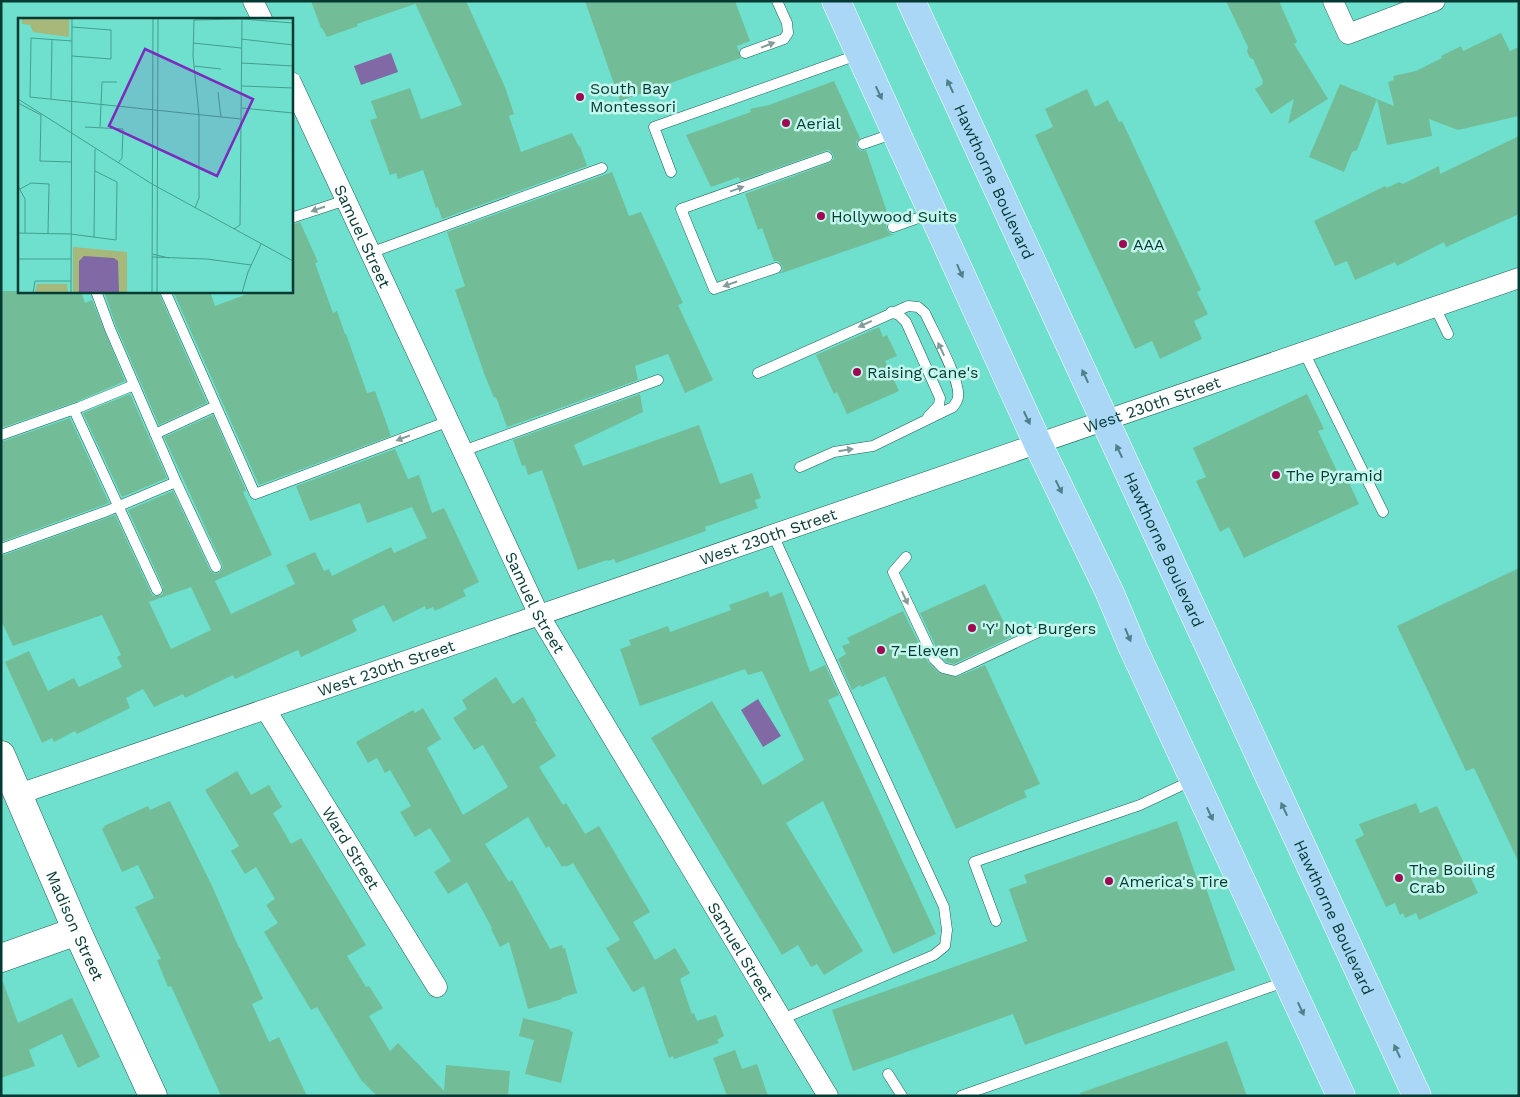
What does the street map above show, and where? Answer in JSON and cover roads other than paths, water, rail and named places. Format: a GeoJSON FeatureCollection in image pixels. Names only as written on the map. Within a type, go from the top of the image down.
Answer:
{"type":"FeatureCollection","features":[{"type":"Feature","properties":{"kind":"main road"},"geometry":{"type":"LineString","coordinates":[[836,1],[1038,444],[1109,591],[1133,648],[1341,1096]]}},
{"type":"Feature","properties":{"kind":"main road","name":"Hawthorne Boulevard"},"geometry":{"type":"LineString","coordinates":[[911,1],[1417,1096]]}},
{"type":"Feature","properties":{"kind":"street"},"geometry":{"type":"LineString","coordinates":[[254,1],[262,18]]}},
{"type":"Feature","properties":{"kind":"street"},"geometry":{"type":"LineString","coordinates":[[1333,1],[1348,34],[1435,1]]}},
{"type":"Feature","properties":{"kind":"street","name":"Samuel Street"},"geometry":{"type":"LineString","coordinates":[[292,84],[539,616],[828,1096]]}},
{"type":"Feature","properties":{"kind":"street","name":"West 230th Street"},"geometry":{"type":"LineString","coordinates":[[19,794],[1519,278]]}},
{"type":"Feature","properties":{"kind":"street","name":"Ward Street"},"geometry":{"type":"LineString","coordinates":[[266,710],[437,988]]}},
{"type":"Feature","properties":{"kind":"street","name":"Madison Street"},"geometry":{"type":"LineString","coordinates":[[3,765],[19,794],[76,931],[153,1096]]}},
{"type":"Feature","properties":{"kind":"street"},"geometry":{"type":"LineString","coordinates":[[1,958],[76,931]]}},
{"type":"Feature","properties":{"kind":"lane"},"geometry":{"type":"LineString","coordinates":[[745,53],[784,38],[788,33],[787,22],[778,1]]}},
{"type":"Feature","properties":{"kind":"lane"},"geometry":{"type":"LineString","coordinates":[[672,172],[654,127],[861,54]]}},
{"type":"Feature","properties":{"kind":"lane"},"geometry":{"type":"LineString","coordinates":[[863,144],[896,132]]}},
{"type":"Feature","properties":{"kind":"lane"},"geometry":{"type":"LineString","coordinates":[[776,268],[714,289],[681,209],[827,157]]}},
{"type":"Feature","properties":{"kind":"lane"},"geometry":{"type":"LineString","coordinates":[[370,253],[602,168]]}},
{"type":"Feature","properties":{"kind":"lane"},"geometry":{"type":"LineString","coordinates":[[292,218],[346,200]]}},
{"type":"Feature","properties":{"kind":"lane"},"geometry":{"type":"LineString","coordinates":[[893,227],[933,212]]}},
{"type":"Feature","properties":{"kind":"lane"},"geometry":{"type":"LineString","coordinates":[[96,292],[155,434],[216,568]]}},
{"type":"Feature","properties":{"kind":"lane"},"geometry":{"type":"LineString","coordinates":[[165,292],[255,494],[449,421]]}},
{"type":"Feature","properties":{"kind":"lane"},"geometry":{"type":"LineString","coordinates":[[758,373],[908,306],[918,307],[925,313],[955,378],[959,390],[958,400],[953,408],[873,446],[834,452],[800,466]]}},
{"type":"Feature","properties":{"kind":"lane"},"geometry":{"type":"LineString","coordinates":[[1435,307],[1448,334]]}},
{"type":"Feature","properties":{"kind":"lane"},"geometry":{"type":"LineString","coordinates":[[891,312],[906,322],[940,398],[939,405],[934,412],[922,422]]}},
{"type":"Feature","properties":{"kind":"lane"},"geometry":{"type":"LineString","coordinates":[[1304,352],[1383,512]]}},
{"type":"Feature","properties":{"kind":"lane"},"geometry":{"type":"LineString","coordinates":[[463,452],[658,380]]}},
{"type":"Feature","properties":{"kind":"lane"},"geometry":{"type":"LineString","coordinates":[[1,435],[74,410],[134,385]]}},
{"type":"Feature","properties":{"kind":"lane"},"geometry":{"type":"LineString","coordinates":[[155,434],[216,406]]}},
{"type":"Feature","properties":{"kind":"lane"},"geometry":{"type":"LineString","coordinates":[[74,410],[157,590]]}},
{"type":"Feature","properties":{"kind":"lane"},"geometry":{"type":"LineString","coordinates":[[1,549],[119,507],[176,482]]}},
{"type":"Feature","properties":{"kind":"lane"},"geometry":{"type":"LineString","coordinates":[[773,535],[944,907],[947,930],[945,946],[934,955],[782,1019]]}},
{"type":"Feature","properties":{"kind":"lane"},"geometry":{"type":"LineString","coordinates":[[906,557],[893,572],[934,659],[943,668],[955,671],[1046,629]]}},
{"type":"Feature","properties":{"kind":"lane"},"geometry":{"type":"LineString","coordinates":[[996,921],[974,862],[1140,805],[1194,779]]}},
{"type":"Feature","properties":{"kind":"lane"},"geometry":{"type":"LineString","coordinates":[[961,1096],[1288,981]]}},
{"type":"Feature","properties":{"kind":"lane"},"geometry":{"type":"LineString","coordinates":[[888,1074],[902,1096]]}},
{"type":"Feature","properties":{"kind":"place","name":"South Bay Montessori"},"geometry":{"type":"Point","coordinates":[580,97]}},
{"type":"Feature","properties":{"kind":"place","name":"Aerial"},"geometry":{"type":"Point","coordinates":[786,123]}},
{"type":"Feature","properties":{"kind":"place","name":"Hollywood Suits"},"geometry":{"type":"Point","coordinates":[821,216]}},
{"type":"Feature","properties":{"kind":"place","name":"AAA"},"geometry":{"type":"Point","coordinates":[1123,244]}},
{"type":"Feature","properties":{"kind":"place","name":"Raising Cane's"},"geometry":{"type":"Point","coordinates":[857,372]}},
{"type":"Feature","properties":{"kind":"place","name":"The Pyramid"},"geometry":{"type":"Point","coordinates":[1276,475]}},
{"type":"Feature","properties":{"kind":"place","name":"'Y' Not Burgers"},"geometry":{"type":"Point","coordinates":[972,628]}},
{"type":"Feature","properties":{"kind":"place","name":"7-Eleven"},"geometry":{"type":"Point","coordinates":[881,650]}},
{"type":"Feature","properties":{"kind":"place","name":"The Boiling Crab"},"geometry":{"type":"Point","coordinates":[1399,878]}},
{"type":"Feature","properties":{"kind":"place","name":"America's Tire"},"geometry":{"type":"Point","coordinates":[1109,881]}}]}
